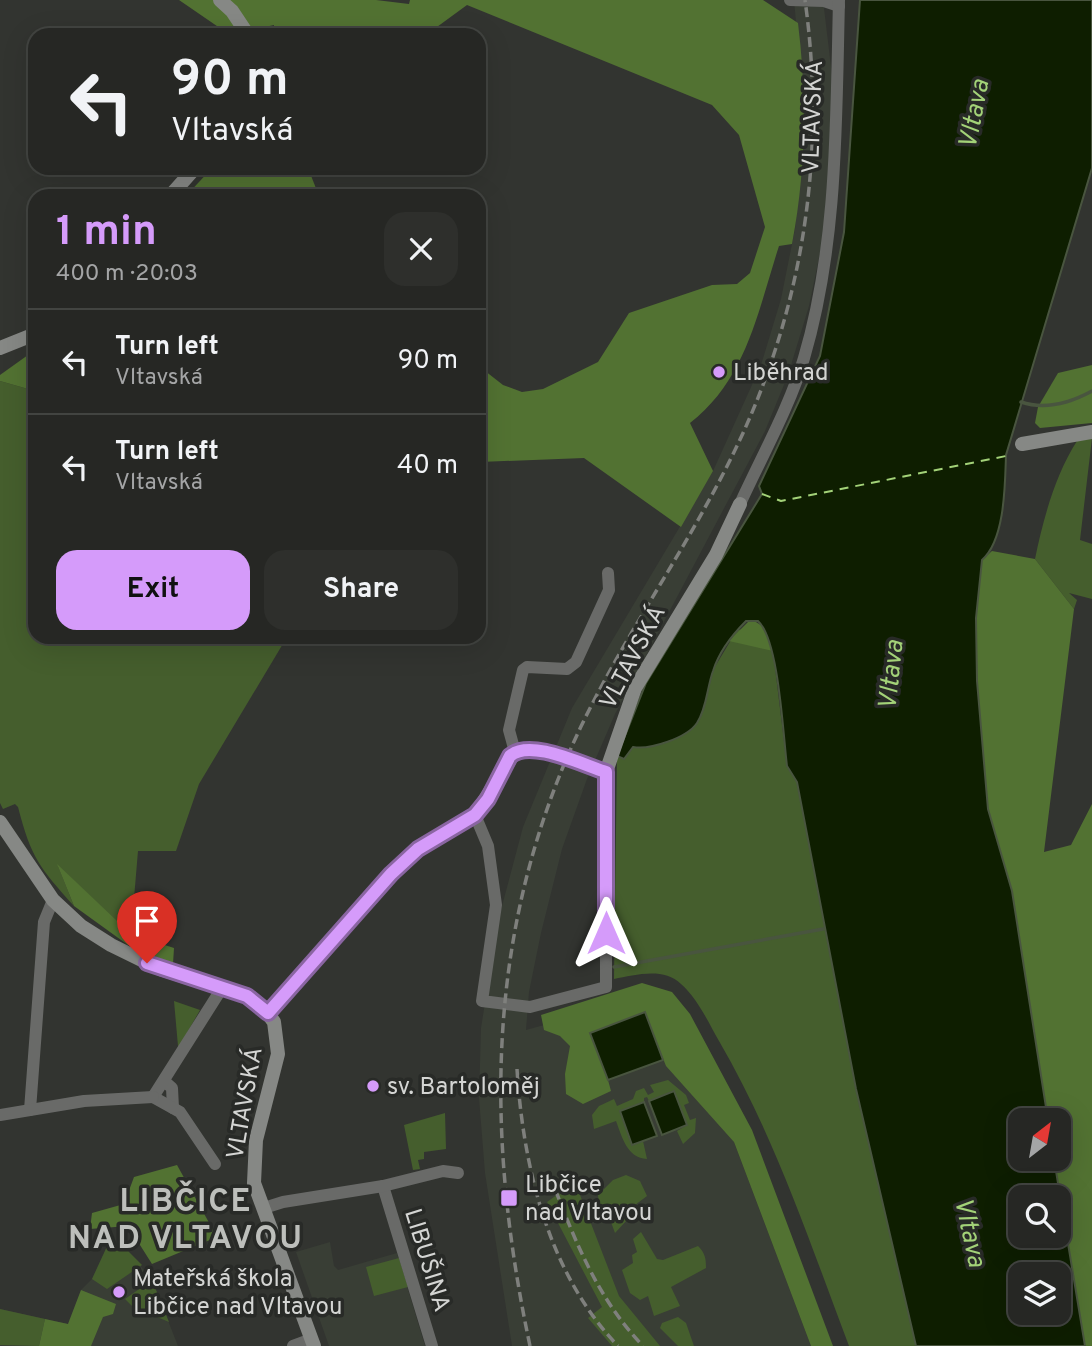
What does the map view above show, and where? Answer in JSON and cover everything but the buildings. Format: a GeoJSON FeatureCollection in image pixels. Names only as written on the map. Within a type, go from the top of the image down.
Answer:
{"type":"FeatureCollection","features":[{"type":"Feature","properties":{"kind":"street"},"geometry":{"type":"LineString","coordinates":[[220,0],[232,11],[243,28]]}},
{"type":"Feature","properties":{"kind":"street"},"geometry":{"type":"LineString","coordinates":[[790,0],[839,3]]}},
{"type":"Feature","properties":{"kind":"street","name":"VLTAVSKÁ"},"geometry":{"type":"LineString","coordinates":[[606,772],[635,688],[716,555],[804,360],[819,296],[834,161],[839,3]]}},
{"type":"Feature","properties":{"kind":"street"},"geometry":{"type":"LineString","coordinates":[[176,189],[189,175]]}},
{"type":"Feature","properties":{"kind":"street"},"geometry":{"type":"LineString","coordinates":[[0,348],[28,337]]}},
{"type":"Feature","properties":{"kind":"street"},"geometry":{"type":"LineString","coordinates":[[1022,444],[1092,432]]}},
{"type":"Feature","properties":{"kind":"street"},"geometry":{"type":"LineString","coordinates":[[475,815],[488,845],[496,908],[482,1000],[530,1007],[606,987],[606,772],[552,753],[527,749],[515,752],[509,730],[523,670],[527,667],[567,669],[576,662],[609,590],[608,573]]}},
{"type":"Feature","properties":{"kind":"street","name":"VLTAVSKÁ"},"geometry":{"type":"LineString","coordinates":[[264,1208],[254,1182],[256,1140],[278,1054],[278,1033],[268,1013],[400,866],[418,849],[475,815],[515,752]]}},
{"type":"Feature","properties":{"kind":"street"},"geometry":{"type":"LineString","coordinates":[[0,822],[54,900],[81,926],[133,957],[247,996],[268,1013]]}},
{"type":"Feature","properties":{"kind":"street"},"geometry":{"type":"LineString","coordinates":[[30,1110],[44,922],[54,900]]}},
{"type":"Feature","properties":{"kind":"street"},"geometry":{"type":"LineString","coordinates":[[153,1097],[222,988]]}},
{"type":"Feature","properties":{"kind":"street"},"geometry":{"type":"LineString","coordinates":[[164,1081],[172,1088],[173,1108]]}},
{"type":"Feature","properties":{"kind":"street"},"geometry":{"type":"LineString","coordinates":[[0,1115],[84,1101],[153,1097],[180,1112],[215,1164]]}},
{"type":"Feature","properties":{"kind":"street"},"geometry":{"type":"LineString","coordinates":[[293,1346],[313,1343],[264,1208],[283,1202],[383,1186],[443,1171],[458,1173]]}},
{"type":"Feature","properties":{"kind":"street","name":"LIBUŠINA"},"geometry":{"type":"LineString","coordinates":[[383,1186],[432,1346]]}},
{"type":"Feature","properties":{"kind":"shaded area"},"geometry":{"type":"Polygon","coordinates":[[[794,0],[823,0],[832,75],[833,110],[824,234],[809,306],[788,375],[765,431],[615,714],[587,779],[562,849],[541,933],[529,992],[526,1030],[656,994],[734,1142],[811,1346],[512,1346],[485,1173],[479,1098],[481,1028],[498,921],[523,827],[572,708],[713,471],[761,365],[781,299],[795,229],[804,110],[794,0]]]}},
{"type":"Feature","properties":{"kind":"shaded area","name":"Mateřská škola Libčice nad Vltavou"},"geometry":{"type":"Polygon","coordinates":[[[110,1240],[128,1251],[152,1280],[178,1346],[0,1346],[0,1309],[68,1324],[81,1290],[92,1279],[110,1240]]]}},
{"type":"Feature","properties":{"kind":"shaded area"},"geometry":{"type":"Polygon","coordinates":[[[330,1242],[334,1266],[338,1270],[397,1253],[425,1346],[329,1346],[296,1252],[330,1242]]]}},
{"type":"Feature","properties":{"kind":"green space"},"geometry":{"type":"Polygon","coordinates":[[[179,0],[376,0],[409,4],[410,0],[763,0],[798,23],[804,134],[792,244],[779,246],[757,319],[738,365],[725,386],[690,423],[713,471],[681,527],[584,458],[486,462],[486,372],[503,385],[522,392],[543,389],[598,362],[629,313],[712,285],[737,284],[750,273],[765,227],[739,135],[712,105],[467,5],[436,28],[274,28],[274,25],[261,28],[220,28],[179,0]]]}},
{"type":"Feature","properties":{"kind":"green space"},"geometry":{"type":"Polygon","coordinates":[[[206,175],[311,175],[316,189],[192,189],[206,175]]]}},
{"type":"Feature","properties":{"kind":"green space"},"geometry":{"type":"Polygon","coordinates":[[[28,355],[28,389],[0,381],[0,375],[28,355]]]}},
{"type":"Feature","properties":{"kind":"green space"},"geometry":{"type":"Polygon","coordinates":[[[1092,365],[1092,423],[1040,428],[1035,423],[1038,407],[1058,373],[1092,365]]]}},
{"type":"Feature","properties":{"kind":"green space"},"geometry":{"type":"Polygon","coordinates":[[[0,381],[28,389],[28,644],[283,644],[199,784],[176,851],[138,851],[131,934],[58,866],[74,906],[53,882],[32,851],[18,807],[15,804],[3,809],[0,803],[0,381]]]}},
{"type":"Feature","properties":{"kind":"green space"},"geometry":{"type":"Polygon","coordinates":[[[1092,438],[1080,540],[1092,544],[1092,599],[1069,593],[1077,600],[1074,609],[1035,559],[1046,513],[1062,468],[1077,441],[1092,438]]]}},
{"type":"Feature","properties":{"kind":"green space"},"geometry":{"type":"Polygon","coordinates":[[[992,551],[1035,559],[1074,609],[1044,852],[1071,845],[1092,804],[1092,1346],[1085,1346],[1068,1248],[1071,1248],[1071,1185],[1058,1185],[1056,1171],[1071,1171],[1071,1108],[1046,1108],[1012,891],[988,809],[977,681],[976,618],[982,560],[992,551]]]}},
{"type":"Feature","properties":{"kind":"green space"},"geometry":{"type":"Polygon","coordinates":[[[751,619],[764,627],[773,651],[729,641],[751,619]]]}},
{"type":"Feature","properties":{"kind":"green space"},"geometry":{"type":"Polygon","coordinates":[[[764,627],[773,651],[787,766],[797,782],[856,1089],[916,1346],[849,1346],[774,1153],[739,1077],[698,1004],[681,984],[666,975],[649,974],[614,979],[617,756],[633,747],[685,734],[697,723],[713,670],[737,630],[764,627]]]}},
{"type":"Feature","properties":{"kind":"green space"},"geometry":{"type":"Polygon","coordinates":[[[57,864],[131,934],[174,948],[173,964],[128,945],[74,906],[57,864]]]}},
{"type":"Feature","properties":{"kind":"green space"},"geometry":{"type":"Polygon","coordinates":[[[642,983],[672,992],[690,1014],[752,1130],[833,1346],[811,1346],[734,1142],[666,1066],[645,1013],[608,1080],[611,1091],[583,1104],[566,1094],[565,1074],[570,1046],[560,1036],[544,1030],[541,1015],[642,983]]]}},
{"type":"Feature","properties":{"kind":"green space"},"geometry":{"type":"Polygon","coordinates":[[[174,1001],[200,1010],[179,1047],[178,1046],[174,1001]]]}},
{"type":"Feature","properties":{"kind":"green space"},"geometry":{"type":"Polygon","coordinates":[[[668,1080],[686,1095],[689,1103],[684,1105],[690,1120],[696,1118],[695,1133],[683,1144],[677,1131],[687,1125],[673,1091],[649,1101],[647,1097],[644,1098],[644,1102],[620,1112],[633,1145],[643,1141],[647,1159],[630,1151],[616,1121],[594,1129],[592,1115],[599,1106],[614,1099],[617,1106],[633,1099],[636,1091],[644,1088],[648,1095],[654,1092],[650,1085],[668,1080]]]}},
{"type":"Feature","properties":{"kind":"green space"},"geometry":{"type":"Polygon","coordinates":[[[445,1113],[446,1149],[424,1152],[424,1159],[418,1160],[420,1169],[413,1170],[404,1125],[445,1113]]]}},
{"type":"Feature","properties":{"kind":"green space"},"geometry":{"type":"Polygon","coordinates":[[[177,1165],[217,1237],[152,1264],[128,1226],[90,1229],[92,1213],[124,1204],[134,1177],[177,1165]]]}},
{"type":"Feature","properties":{"kind":"green space"},"geometry":{"type":"Polygon","coordinates":[[[626,1175],[640,1181],[647,1196],[635,1205],[636,1221],[627,1220],[615,1233],[605,1206],[599,1207],[598,1195],[613,1180],[626,1175]]]}},
{"type":"Feature","properties":{"kind":"green space"},"geometry":{"type":"Polygon","coordinates":[[[575,1182],[619,1296],[660,1346],[612,1346],[588,1318],[602,1307],[547,1202],[575,1182]]]}},
{"type":"Feature","properties":{"kind":"green space"},"geometry":{"type":"Polygon","coordinates":[[[641,1232],[657,1259],[663,1260],[698,1246],[705,1258],[706,1268],[671,1287],[680,1306],[654,1316],[648,1296],[640,1300],[630,1293],[622,1270],[633,1263],[632,1255],[637,1252],[633,1239],[641,1232]]]}},
{"type":"Feature","properties":{"kind":"green space"},"geometry":{"type":"Polygon","coordinates":[[[110,1240],[128,1251],[142,1265],[107,1289],[92,1279],[110,1240]]]}},
{"type":"Feature","properties":{"kind":"green space"},"geometry":{"type":"Polygon","coordinates":[[[399,1258],[408,1287],[374,1296],[366,1267],[399,1258]]]}},
{"type":"Feature","properties":{"kind":"green space"},"geometry":{"type":"Polygon","coordinates":[[[152,1280],[169,1322],[133,1307],[125,1299],[152,1280]]]}},
{"type":"Feature","properties":{"kind":"green space"},"geometry":{"type":"Polygon","coordinates":[[[81,1290],[116,1304],[113,1314],[103,1317],[91,1346],[39,1346],[45,1319],[68,1324],[81,1290]]]}},
{"type":"Feature","properties":{"kind":"green space"},"geometry":{"type":"Polygon","coordinates":[[[0,1309],[45,1319],[39,1346],[0,1345],[0,1309]]]}},
{"type":"Feature","properties":{"kind":"green space"},"geometry":{"type":"Polygon","coordinates":[[[678,1317],[686,1323],[694,1346],[678,1346],[660,1328],[662,1323],[678,1317]]]}},
{"type":"Feature","properties":{"kind":"water","name":"Vltava"},"geometry":{"type":"Polygon","coordinates":[[[860,0],[1092,0],[1092,168],[1006,455],[1002,511],[995,539],[982,560],[976,618],[977,681],[988,809],[1012,891],[1046,1108],[1008,1108],[1008,1171],[1056,1171],[1058,1185],[1008,1185],[1008,1248],[1069,1248],[1085,1346],[916,1346],[856,1089],[797,782],[787,766],[782,712],[771,647],[758,621],[746,621],[722,651],[713,671],[703,711],[692,728],[668,742],[649,747],[633,747],[624,759],[617,756],[646,683],[762,494],[759,486],[820,356],[844,232],[860,0]]]}},
{"type":"Feature","properties":{"kind":"water"},"geometry":{"type":"Polygon","coordinates":[[[645,1012],[663,1060],[608,1080],[590,1033],[645,1012]]]}},
{"type":"Feature","properties":{"kind":"water"},"geometry":{"type":"Polygon","coordinates":[[[674,1091],[687,1125],[662,1135],[649,1101],[674,1091]]]}},
{"type":"Feature","properties":{"kind":"water"},"geometry":{"type":"Polygon","coordinates":[[[644,1102],[657,1136],[632,1145],[620,1111],[644,1102]]]}},
{"type":"Feature","properties":{"kind":"waterway"},"geometry":{"type":"LineString","coordinates":[[1021,402],[1057,404],[1092,391]]}},
{"type":"Feature","properties":{"kind":"waterway"},"geometry":{"type":"LineString","coordinates":[[614,967],[823,929]]}},
{"type":"Feature","properties":{"kind":"ferry route"},"geometry":{"type":"LineString","coordinates":[[762,494],[781,501],[1006,456]]}},
{"type":"Feature","properties":{"kind":"railway"},"geometry":{"type":"LineString","coordinates":[[530,1346],[506,1199],[501,1126],[507,981],[519,910],[537,838],[580,729],[619,655],[723,474],[750,418],[772,361],[802,244],[809,184],[813,123],[805,0]]}},
{"type":"Feature","properties":{"kind":"railway"},"geometry":{"type":"LineString","coordinates":[[517,1069],[525,1143],[533,1180],[557,1252],[594,1317],[618,1346]]}},
{"type":"Feature","properties":{"kind":"railway"},"geometry":{"type":"LineString","coordinates":[[550,1176],[599,1287],[626,1327],[643,1346]]}},
{"type":"Feature","properties":{"kind":"place","name":"Liběhrad"},"geometry":{"type":"Point","coordinates":[719,372]}},
{"type":"Feature","properties":{"kind":"place","name":"sv. Bartoloměj"},"geometry":{"type":"Point","coordinates":[373,1086]}},
{"type":"Feature","properties":{"kind":"place","name":"Libčice nad Vltavou"},"geometry":{"type":"Point","coordinates":[509,1198]}},
{"type":"Feature","properties":{"kind":"place","name":"Mateřská škola Libčice nad Vltavou"},"geometry":{"type":"Point","coordinates":[119,1292]}},
{"type":"Feature","properties":{"kind":"district","name":"LIBČICE NAD VLTAVOU"},"geometry":{"type":"Point","coordinates":[186,1218]}},
{"type":"Feature","properties":{"kind":"route"},"geometry":{"type":"LineString","coordinates":[[147,963],[247,996],[268,1013],[391,874],[418,849],[475,815],[488,799],[510,756],[527,749],[552,753],[606,772],[606,933]]}}]}
